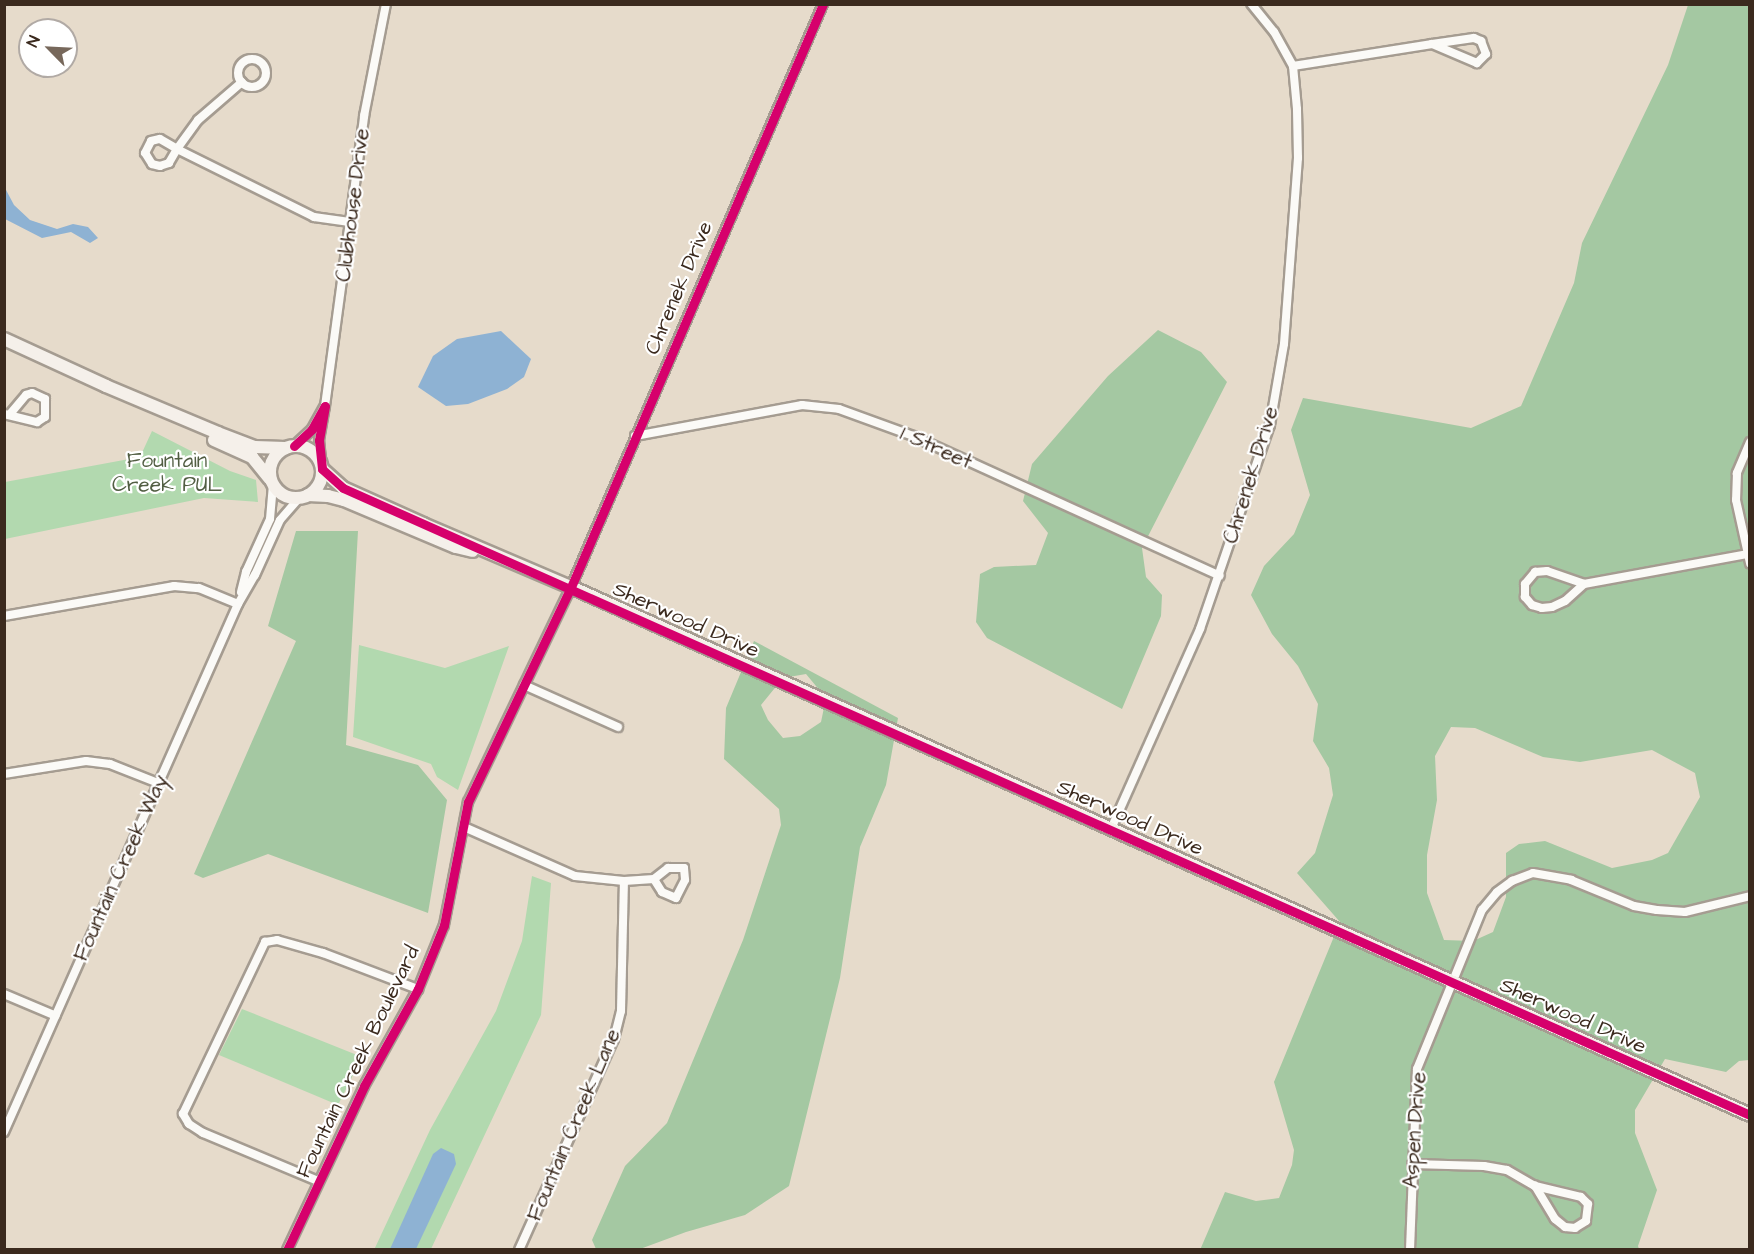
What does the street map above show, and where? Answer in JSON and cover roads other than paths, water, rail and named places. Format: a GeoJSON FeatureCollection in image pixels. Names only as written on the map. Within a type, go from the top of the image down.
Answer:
{"type":"FeatureCollection","features":[{"type":"Feature","properties":{"kind":"street","name":"Clubhouse Drive"},"geometry":{"type":"LineString","coordinates":[[322,469],[319,440],[364,116],[387,4]]}},
{"type":"Feature","properties":{"kind":"street","name":"Chrenek Drive"},"geometry":{"type":"LineString","coordinates":[[571,587],[823,4]]}},
{"type":"Feature","properties":{"kind":"street","name":"Chrenek Drive"},"geometry":{"type":"LineString","coordinates":[[1111,829],[1200,629],[1220,576],[1270,425],[1284,344],[1298,158],[1293,66],[1274,32],[1251,4]]}},
{"type":"Feature","properties":{"kind":"street"},"geometry":{"type":"LineString","coordinates":[[1293,66],[1432,44],[1474,38],[1481,41],[1486,54],[1477,63],[1432,44]]}},
{"type":"Feature","properties":{"kind":"street"},"geometry":{"type":"LineString","coordinates":[[242,82],[198,120],[177,149],[314,218],[350,222]]}},
{"type":"Feature","properties":{"kind":"street"},"geometry":{"type":"LineString","coordinates":[[4,339],[106,386],[255,447],[302,447],[315,455],[322,469],[319,484],[304,497],[285,496],[258,462],[247,454],[137,404],[106,386]]}},
{"type":"Feature","properties":{"kind":"street","name":"1 Street"},"geometry":{"type":"LineString","coordinates":[[635,436],[802,405],[839,409],[913,436],[1220,576]]}},
{"type":"Feature","properties":{"kind":"street","name":"Clubhouse Drive"},"geometry":{"type":"LineString","coordinates":[[290,447],[312,429],[325,406]]}},
{"type":"Feature","properties":{"kind":"street"},"geometry":{"type":"LineString","coordinates":[[1584,584],[1565,601],[1552,607],[1542,608],[1532,605],[1526,597],[1525,584],[1535,572],[1547,571],[1584,584],[1749,558],[1736,500],[1737,473],[1749,442]]}},
{"type":"Feature","properties":{"kind":"street"},"geometry":{"type":"LineString","coordinates":[[272,482],[272,461],[290,447]]}},
{"type":"Feature","properties":{"kind":"street","name":"Sherwood Drive"},"geometry":{"type":"LineString","coordinates":[[322,469],[343,488],[571,587],[1749,1115]]}},
{"type":"Feature","properties":{"kind":"street","name":"Fountain Creek Way"},"geometry":{"type":"LineString","coordinates":[[238,604],[246,572],[270,519],[272,482]]}},
{"type":"Feature","properties":{"kind":"street","name":"Fountain Creek Way"},"geometry":{"type":"LineString","coordinates":[[4,1132],[238,604],[255,575],[280,520],[304,497]]}},
{"type":"Feature","properties":{"kind":"street","name":"Sherwood Drive"},"geometry":{"type":"LineString","coordinates":[[304,497],[336,497],[456,547],[495,554]]}},
{"type":"Feature","properties":{"kind":"street"},"geometry":{"type":"LineString","coordinates":[[4,616],[174,586],[199,588],[238,604]]}},
{"type":"Feature","properties":{"kind":"street","name":"Fountain Creek Boulevard"},"geometry":{"type":"LineString","coordinates":[[287,1250],[364,1086],[418,989],[444,926],[468,802],[571,587]]}},
{"type":"Feature","properties":{"kind":"street"},"geometry":{"type":"LineString","coordinates":[[524,685],[618,727]]}},
{"type":"Feature","properties":{"kind":"street"},"geometry":{"type":"LineString","coordinates":[[4,774],[86,761],[110,764],[158,783]]}},
{"type":"Feature","properties":{"kind":"street"},"geometry":{"type":"LineString","coordinates":[[464,827],[575,876],[624,881],[654,879]]}},
{"type":"Feature","properties":{"kind":"street","name":"Aspen Drive"},"geometry":{"type":"LineString","coordinates":[[1410,1250],[1417,1069],[1451,981],[1482,910],[1497,892],[1512,882],[1533,873],[1571,880],[1634,906],[1657,910],[1685,912],[1749,896]]}},
{"type":"Feature","properties":{"kind":"street","name":"Fountain Creek Lane"},"geometry":{"type":"LineString","coordinates":[[519,1250],[614,1039],[621,1011],[624,881]]}},
{"type":"Feature","properties":{"kind":"street"},"geometry":{"type":"LineString","coordinates":[[318,1181],[203,1133],[189,1124],[183,1114],[265,942],[277,940],[323,953],[418,989]]}},
{"type":"Feature","properties":{"kind":"street"},"geometry":{"type":"LineString","coordinates":[[4,994],[56,1016]]}},
{"type":"Feature","properties":{"kind":"street"},"geometry":{"type":"LineString","coordinates":[[1412,1164],[1484,1166],[1507,1170],[1536,1186],[1581,1197],[1588,1204],[1586,1221],[1575,1228],[1565,1227],[1555,1220],[1536,1186]]}},
{"type":"Feature","properties":{"kind":"water"},"geometry":{"type":"Polygon","coordinates":[[[5,188],[14,205],[30,220],[57,229],[73,224],[88,227],[98,238],[90,243],[71,232],[42,238],[5,219],[5,188]]]}},
{"type":"Feature","properties":{"kind":"water"},"geometry":{"type":"Polygon","coordinates":[[[501,331],[531,359],[524,377],[507,389],[468,404],[446,406],[418,387],[433,356],[457,339],[501,331]]]}},
{"type":"Feature","properties":{"kind":"water"},"geometry":{"type":"Polygon","coordinates":[[[441,1148],[454,1154],[456,1164],[416,1249],[390,1249],[433,1154],[441,1148]]]}},
{"type":"Feature","properties":{"kind":"park label","name":"Fountain Creek PUL"},"geometry":{"type":"Point","coordinates":[167,473]}}]}
